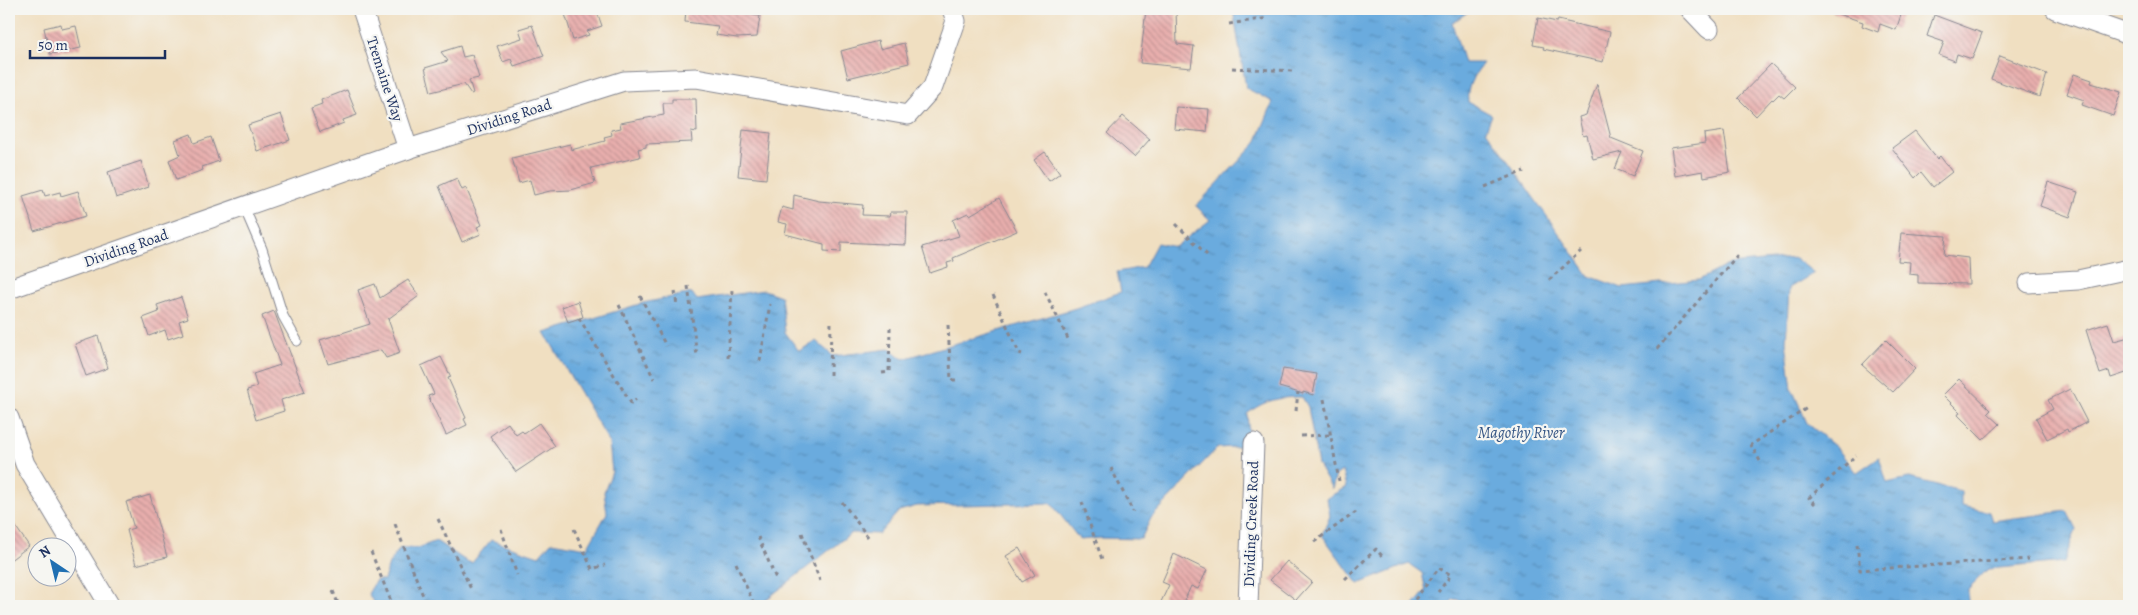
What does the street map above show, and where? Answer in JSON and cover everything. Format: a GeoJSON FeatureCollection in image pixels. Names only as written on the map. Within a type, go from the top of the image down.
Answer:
{"type":"FeatureCollection","features":[{"type":"Feature","properties":{"kind":"street","name":"Tremaine Way"},"geometry":{"type":"LineString","coordinates":[[362,9],[408,149]]}},
{"type":"Feature","properties":{"kind":"street","name":"Dividing Road"},"geometry":{"type":"LineString","coordinates":[[9,289],[408,149],[624,81],[696,78],[908,115],[933,87],[956,21],[952,9]]}},
{"type":"Feature","properties":{"kind":"street"},"geometry":{"type":"LineString","coordinates":[[1690,9],[1709,29]]}},
{"type":"Feature","properties":{"kind":"street"},"geometry":{"type":"LineString","coordinates":[[2055,9],[2129,35]]}},
{"type":"Feature","properties":{"kind":"street"},"geometry":{"type":"LineString","coordinates":[[2029,283],[2078,280],[2129,269]]}},
{"type":"Feature","properties":{"kind":"street"},"geometry":{"type":"LineString","coordinates":[[9,418],[25,464],[110,606]]}},
{"type":"Feature","properties":{"kind":"street","name":"Dividing Creek Road"},"geometry":{"type":"LineString","coordinates":[[1248,606],[1254,443]]}},
{"type":"Feature","properties":{"kind":"lane"},"geometry":{"type":"LineString","coordinates":[[244,207],[262,249],[283,316],[297,341]]}},
{"type":"Feature","properties":{"kind":"path"},"geometry":{"type":"LineString","coordinates":[[1229,24],[1268,18]]}},
{"type":"Feature","properties":{"kind":"path"},"geometry":{"type":"LineString","coordinates":[[1232,68],[1293,71]]}},
{"type":"Feature","properties":{"kind":"path"},"geometry":{"type":"LineString","coordinates":[[1486,187],[1524,171]]}},
{"type":"Feature","properties":{"kind":"path"},"geometry":{"type":"LineString","coordinates":[[1176,224],[1207,254]]}},
{"type":"Feature","properties":{"kind":"path"},"geometry":{"type":"LineString","coordinates":[[1548,280],[1581,252]]}},
{"type":"Feature","properties":{"kind":"path"},"geometry":{"type":"LineString","coordinates":[[1657,349],[1740,252]]}},
{"type":"Feature","properties":{"kind":"path"},"geometry":{"type":"LineString","coordinates":[[688,286],[697,356]]}},
{"type":"Feature","properties":{"kind":"path"},"geometry":{"type":"LineString","coordinates":[[728,358],[732,290]]}},
{"type":"Feature","properties":{"kind":"path"},"geometry":{"type":"LineString","coordinates":[[675,291],[678,306]]}},
{"type":"Feature","properties":{"kind":"path"},"geometry":{"type":"LineString","coordinates":[[1045,292],[1069,341]]}},
{"type":"Feature","properties":{"kind":"path"},"geometry":{"type":"LineString","coordinates":[[993,295],[1019,353],[1022,354]]}},
{"type":"Feature","properties":{"kind":"path"},"geometry":{"type":"LineString","coordinates":[[640,296],[666,346]]}},
{"type":"Feature","properties":{"kind":"path"},"geometry":{"type":"LineString","coordinates":[[760,361],[770,304]]}},
{"type":"Feature","properties":{"kind":"path"},"geometry":{"type":"LineString","coordinates":[[620,305],[654,379]]}},
{"type":"Feature","properties":{"kind":"path"},"geometry":{"type":"LineString","coordinates":[[579,318],[631,402],[636,399]]}},
{"type":"Feature","properties":{"kind":"path"},"geometry":{"type":"LineString","coordinates":[[830,375],[831,320]]}},
{"type":"Feature","properties":{"kind":"path"},"geometry":{"type":"LineString","coordinates":[[948,326],[951,380],[956,380]]}},
{"type":"Feature","properties":{"kind":"path"},"geometry":{"type":"LineString","coordinates":[[882,373],[889,372],[890,328]]}},
{"type":"Feature","properties":{"kind":"path"},"geometry":{"type":"LineString","coordinates":[[1296,411],[1298,392]]}},
{"type":"Feature","properties":{"kind":"path"},"geometry":{"type":"LineString","coordinates":[[1324,399],[1339,481]]}},
{"type":"Feature","properties":{"kind":"path"},"geometry":{"type":"LineString","coordinates":[[1760,460],[1751,445],[1807,408]]}},
{"type":"Feature","properties":{"kind":"path"},"geometry":{"type":"LineString","coordinates":[[1301,436],[1330,435]]}},
{"type":"Feature","properties":{"kind":"path"},"geometry":{"type":"LineString","coordinates":[[1815,504],[1809,498],[1856,455]]}},
{"type":"Feature","properties":{"kind":"path"},"geometry":{"type":"LineString","coordinates":[[1111,468],[1133,512]]}},
{"type":"Feature","properties":{"kind":"path"},"geometry":{"type":"LineString","coordinates":[[842,502],[868,537]]}},
{"type":"Feature","properties":{"kind":"path"},"geometry":{"type":"LineString","coordinates":[[1082,502],[1103,562]]}},
{"type":"Feature","properties":{"kind":"path"},"geometry":{"type":"LineString","coordinates":[[1314,542],[1356,512]]}},
{"type":"Feature","properties":{"kind":"path"},"geometry":{"type":"LineString","coordinates":[[438,519],[471,590]]}},
{"type":"Feature","properties":{"kind":"path"},"geometry":{"type":"LineString","coordinates":[[394,524],[427,606]]}},
{"type":"Feature","properties":{"kind":"path"},"geometry":{"type":"LineString","coordinates":[[501,528],[517,575]]}},
{"type":"Feature","properties":{"kind":"path"},"geometry":{"type":"LineString","coordinates":[[574,529],[592,569],[605,565]]}},
{"type":"Feature","properties":{"kind":"path"},"geometry":{"type":"LineString","coordinates":[[802,533],[820,581]]}},
{"type":"Feature","properties":{"kind":"path"},"geometry":{"type":"LineString","coordinates":[[758,537],[777,582]]}},
{"type":"Feature","properties":{"kind":"path"},"geometry":{"type":"LineString","coordinates":[[1858,544],[1860,570],[2029,559]]}},
{"type":"Feature","properties":{"kind":"path"},"geometry":{"type":"LineString","coordinates":[[1345,579],[1376,549],[1382,556]]}},
{"type":"Feature","properties":{"kind":"path"},"geometry":{"type":"LineString","coordinates":[[371,552],[394,606]]}},
{"type":"Feature","properties":{"kind":"path"},"geometry":{"type":"LineString","coordinates":[[736,562],[753,602]]}},
{"type":"Feature","properties":{"kind":"path"},"geometry":{"type":"LineString","coordinates":[[1410,606],[1439,568],[1451,574],[1438,592]]}},
{"type":"Feature","properties":{"kind":"path"},"geometry":{"type":"LineString","coordinates":[[333,591],[339,606]]}},
{"type":"Feature","properties":{"kind":"water","name":"Magothy River"},"geometry":{"type":"Polygon","coordinates":[[[1233,9],[1472,9],[1452,23],[1464,63],[1483,63],[1469,86],[1468,102],[1492,115],[1486,130],[1589,276],[1622,288],[1699,280],[1730,264],[1795,258],[1814,273],[1789,288],[1786,342],[1792,389],[1807,423],[1837,448],[1856,473],[1879,457],[1887,483],[1909,478],[1961,491],[1961,506],[1989,512],[1992,521],[2067,511],[2076,529],[2064,562],[1988,569],[1968,589],[1968,604],[1959,606],[1475,606],[1472,602],[1454,599],[1446,606],[1413,606],[1426,591],[1422,573],[1409,564],[1358,584],[1322,535],[1330,516],[1327,498],[1346,487],[1342,471],[1336,475],[1332,489],[1318,465],[1308,407],[1302,397],[1294,397],[1266,402],[1247,414],[1250,446],[1217,448],[1151,518],[1141,539],[1101,538],[1080,540],[1051,503],[917,506],[899,511],[879,534],[851,533],[758,606],[376,606],[368,594],[376,580],[384,580],[389,564],[400,548],[418,548],[436,541],[472,563],[491,540],[539,556],[551,542],[587,548],[607,513],[604,492],[612,472],[609,442],[545,333],[643,303],[692,293],[697,300],[764,290],[781,296],[785,332],[799,351],[816,341],[833,356],[890,349],[903,359],[1076,308],[1121,292],[1117,272],[1144,267],[1157,243],[1175,247],[1210,220],[1196,206],[1256,143],[1273,102],[1246,88],[1233,9]]]}},
{"type":"Feature","properties":{"kind":"building"},"geometry":{"type":"Polygon","coordinates":[[[565,9],[596,9],[602,26],[587,31],[589,35],[573,40],[565,9]]]}},
{"type":"Feature","properties":{"kind":"building"},"geometry":{"type":"Polygon","coordinates":[[[686,9],[706,9],[760,16],[757,37],[737,38],[716,35],[718,26],[685,22],[686,9]]]}},
{"type":"Feature","properties":{"kind":"building"},"geometry":{"type":"Polygon","coordinates":[[[1146,9],[1176,9],[1177,44],[1194,46],[1191,68],[1140,63],[1146,9]]]}},
{"type":"Feature","properties":{"kind":"building"},"geometry":{"type":"Polygon","coordinates":[[[1832,9],[1903,9],[1896,30],[1880,24],[1878,32],[1862,26],[1863,22],[1832,12],[1832,9]]]}},
{"type":"Feature","properties":{"kind":"building"},"geometry":{"type":"Polygon","coordinates":[[[1934,15],[1982,33],[1972,59],[1957,54],[1955,61],[1939,55],[1944,42],[1927,36],[1934,15]]]}},
{"type":"Feature","properties":{"kind":"building"},"geometry":{"type":"Polygon","coordinates":[[[1538,18],[1557,22],[1558,20],[1610,32],[1603,62],[1543,49],[1544,47],[1533,45],[1538,18]]]}},
{"type":"Feature","properties":{"kind":"building"},"geometry":{"type":"Polygon","coordinates":[[[61,24],[62,29],[76,26],[81,48],[50,54],[44,28],[61,24]]]}},
{"type":"Feature","properties":{"kind":"building"},"geometry":{"type":"Polygon","coordinates":[[[532,25],[544,56],[514,66],[511,59],[503,62],[497,46],[522,38],[519,29],[532,25]]]}},
{"type":"Feature","properties":{"kind":"building"},"geometry":{"type":"Polygon","coordinates":[[[878,41],[880,49],[904,43],[909,63],[848,78],[841,51],[878,41]]]}},
{"type":"Feature","properties":{"kind":"building"},"geometry":{"type":"Polygon","coordinates":[[[460,46],[463,57],[472,55],[479,78],[469,80],[473,93],[471,94],[464,84],[431,92],[425,68],[448,61],[441,52],[460,46]]]}},
{"type":"Feature","properties":{"kind":"building"},"geometry":{"type":"Polygon","coordinates":[[[2000,56],[2047,74],[2040,97],[1991,79],[2000,56]]]}},
{"type":"Feature","properties":{"kind":"building"},"geometry":{"type":"Polygon","coordinates":[[[1771,64],[1795,87],[1784,98],[1779,94],[1772,99],[1756,116],[1738,98],[1771,64]]]}},
{"type":"Feature","properties":{"kind":"building"},"geometry":{"type":"Polygon","coordinates":[[[2074,74],[2092,80],[2091,83],[2121,92],[2113,116],[2082,105],[2084,100],[2067,94],[2074,74]]]}},
{"type":"Feature","properties":{"kind":"building"},"geometry":{"type":"Polygon","coordinates":[[[1597,84],[1611,138],[1643,151],[1633,176],[1615,169],[1622,152],[1593,159],[1587,135],[1583,136],[1579,117],[1586,115],[1597,84]]]}},
{"type":"Feature","properties":{"kind":"building"},"geometry":{"type":"Polygon","coordinates":[[[347,90],[357,115],[343,120],[344,123],[320,132],[311,108],[322,104],[321,100],[347,90]]]}},
{"type":"Feature","properties":{"kind":"building"},"geometry":{"type":"Polygon","coordinates":[[[672,99],[696,99],[697,132],[691,131],[692,142],[646,144],[646,147],[638,149],[640,157],[591,168],[595,183],[571,190],[550,191],[534,195],[530,180],[519,183],[512,158],[570,144],[571,150],[605,141],[604,137],[612,135],[611,130],[621,128],[620,123],[664,115],[663,103],[672,103],[672,99]]]}},
{"type":"Feature","properties":{"kind":"building"},"geometry":{"type":"Polygon","coordinates":[[[1176,107],[1209,109],[1207,132],[1174,129],[1176,107]]]}},
{"type":"Feature","properties":{"kind":"building"},"geometry":{"type":"Polygon","coordinates":[[[281,114],[290,140],[257,151],[248,125],[281,114]]]}},
{"type":"Feature","properties":{"kind":"building"},"geometry":{"type":"Polygon","coordinates":[[[1123,116],[1150,139],[1134,157],[1107,133],[1123,116]]]}},
{"type":"Feature","properties":{"kind":"building"},"geometry":{"type":"Polygon","coordinates":[[[743,130],[771,133],[766,179],[738,176],[743,130]]]}},
{"type":"Feature","properties":{"kind":"building"},"geometry":{"type":"Polygon","coordinates":[[[1724,131],[1730,172],[1704,177],[1703,171],[1675,176],[1671,148],[1705,143],[1704,134],[1724,131]]]}},
{"type":"Feature","properties":{"kind":"building"},"geometry":{"type":"Polygon","coordinates":[[[1915,131],[1937,159],[1940,156],[1952,172],[1933,187],[1921,172],[1915,178],[1892,148],[1915,131]]]}},
{"type":"Feature","properties":{"kind":"building"},"geometry":{"type":"Polygon","coordinates":[[[191,134],[194,143],[211,137],[219,161],[202,167],[203,170],[176,180],[169,160],[180,155],[175,140],[191,134]]]}},
{"type":"Feature","properties":{"kind":"building"},"geometry":{"type":"Polygon","coordinates":[[[1045,152],[1060,173],[1049,181],[1034,160],[1045,152]]]}},
{"type":"Feature","properties":{"kind":"building"},"geometry":{"type":"Polygon","coordinates":[[[141,161],[149,187],[116,198],[108,172],[141,161]]]}},
{"type":"Feature","properties":{"kind":"building"},"geometry":{"type":"Polygon","coordinates":[[[457,178],[462,190],[466,188],[482,225],[477,227],[481,234],[462,242],[439,186],[457,178]]]}},
{"type":"Feature","properties":{"kind":"building"},"geometry":{"type":"Polygon","coordinates":[[[2048,182],[2078,192],[2070,217],[2040,206],[2048,182]]]}},
{"type":"Feature","properties":{"kind":"building"},"geometry":{"type":"Polygon","coordinates":[[[43,190],[45,196],[60,192],[61,196],[78,191],[86,216],[34,231],[23,196],[43,190]]]}},
{"type":"Feature","properties":{"kind":"building"},"geometry":{"type":"Polygon","coordinates":[[[794,195],[819,201],[863,205],[862,215],[890,216],[891,212],[907,212],[906,245],[841,242],[841,252],[824,251],[824,244],[785,234],[787,224],[778,222],[782,207],[793,210],[794,195]]]}},
{"type":"Feature","properties":{"kind":"building"},"geometry":{"type":"Polygon","coordinates":[[[999,198],[1017,231],[953,258],[954,261],[947,263],[948,267],[930,273],[922,247],[959,236],[953,220],[968,213],[970,215],[999,198]]]}},
{"type":"Feature","properties":{"kind":"building"},"geometry":{"type":"Polygon","coordinates":[[[1901,233],[1946,236],[1944,255],[1968,258],[1969,284],[1918,283],[1918,275],[1909,274],[1910,262],[1898,261],[1901,233]]]}},
{"type":"Feature","properties":{"kind":"building"},"geometry":{"type":"Polygon","coordinates":[[[408,280],[419,296],[388,319],[400,353],[386,358],[381,350],[328,364],[320,340],[370,324],[358,290],[375,284],[380,298],[408,280]]]}},
{"type":"Feature","properties":{"kind":"building"},"geometry":{"type":"Polygon","coordinates":[[[181,297],[188,318],[179,321],[183,334],[168,339],[165,330],[149,336],[143,318],[159,312],[157,305],[181,297]]]}},
{"type":"Feature","properties":{"kind":"building"},"geometry":{"type":"Polygon","coordinates":[[[578,301],[583,317],[568,322],[562,307],[578,301]]]}},
{"type":"Feature","properties":{"kind":"building"},"geometry":{"type":"Polygon","coordinates":[[[274,311],[305,392],[281,400],[284,411],[256,420],[247,390],[257,387],[253,374],[280,365],[262,316],[274,311]]]}},
{"type":"Feature","properties":{"kind":"building"},"geometry":{"type":"Polygon","coordinates":[[[2108,323],[2114,341],[2129,337],[2129,372],[2111,378],[2109,371],[2100,374],[2086,330],[2108,323]]]}},
{"type":"Feature","properties":{"kind":"building"},"geometry":{"type":"Polygon","coordinates":[[[98,336],[108,368],[86,376],[75,344],[98,336]]]}},
{"type":"Feature","properties":{"kind":"building"},"geometry":{"type":"Polygon","coordinates":[[[1886,340],[1915,369],[1893,392],[1862,365],[1886,340]]]}},
{"type":"Feature","properties":{"kind":"building"},"geometry":{"type":"Polygon","coordinates":[[[441,357],[451,377],[448,378],[466,418],[464,419],[467,425],[446,435],[428,396],[434,394],[421,366],[441,357]]]}},
{"type":"Feature","properties":{"kind":"building"},"geometry":{"type":"Polygon","coordinates":[[[1283,369],[1317,374],[1313,395],[1279,387],[1283,369]]]}},
{"type":"Feature","properties":{"kind":"building"},"geometry":{"type":"Polygon","coordinates":[[[1959,379],[1991,410],[1988,413],[2000,424],[1983,440],[1958,415],[1960,412],[1943,395],[1959,379]]]}},
{"type":"Feature","properties":{"kind":"building"},"geometry":{"type":"Polygon","coordinates":[[[2070,389],[2087,422],[2068,432],[2067,429],[2047,439],[2036,418],[2053,409],[2048,400],[2070,389]]]}},
{"type":"Feature","properties":{"kind":"building"},"geometry":{"type":"Polygon","coordinates":[[[508,423],[516,435],[522,431],[524,433],[539,423],[555,446],[516,472],[490,436],[508,423]]]}},
{"type":"Feature","properties":{"kind":"building"},"geometry":{"type":"Polygon","coordinates":[[[150,495],[167,557],[136,565],[127,530],[134,528],[126,502],[150,495]]]}},
{"type":"Feature","properties":{"kind":"building"},"geometry":{"type":"Polygon","coordinates":[[[9,517],[28,547],[9,561],[9,517]]]}},
{"type":"Feature","properties":{"kind":"building"},"geometry":{"type":"Polygon","coordinates":[[[1019,548],[1035,575],[1022,582],[1006,556],[1019,548]]]}},
{"type":"Feature","properties":{"kind":"building"},"geometry":{"type":"Polygon","coordinates":[[[1174,554],[1207,570],[1198,589],[1191,586],[1182,606],[1159,606],[1169,585],[1162,582],[1174,554]]]}},
{"type":"Feature","properties":{"kind":"building"},"geometry":{"type":"Polygon","coordinates":[[[1287,561],[1312,582],[1296,600],[1270,580],[1287,561]]]}}]}
